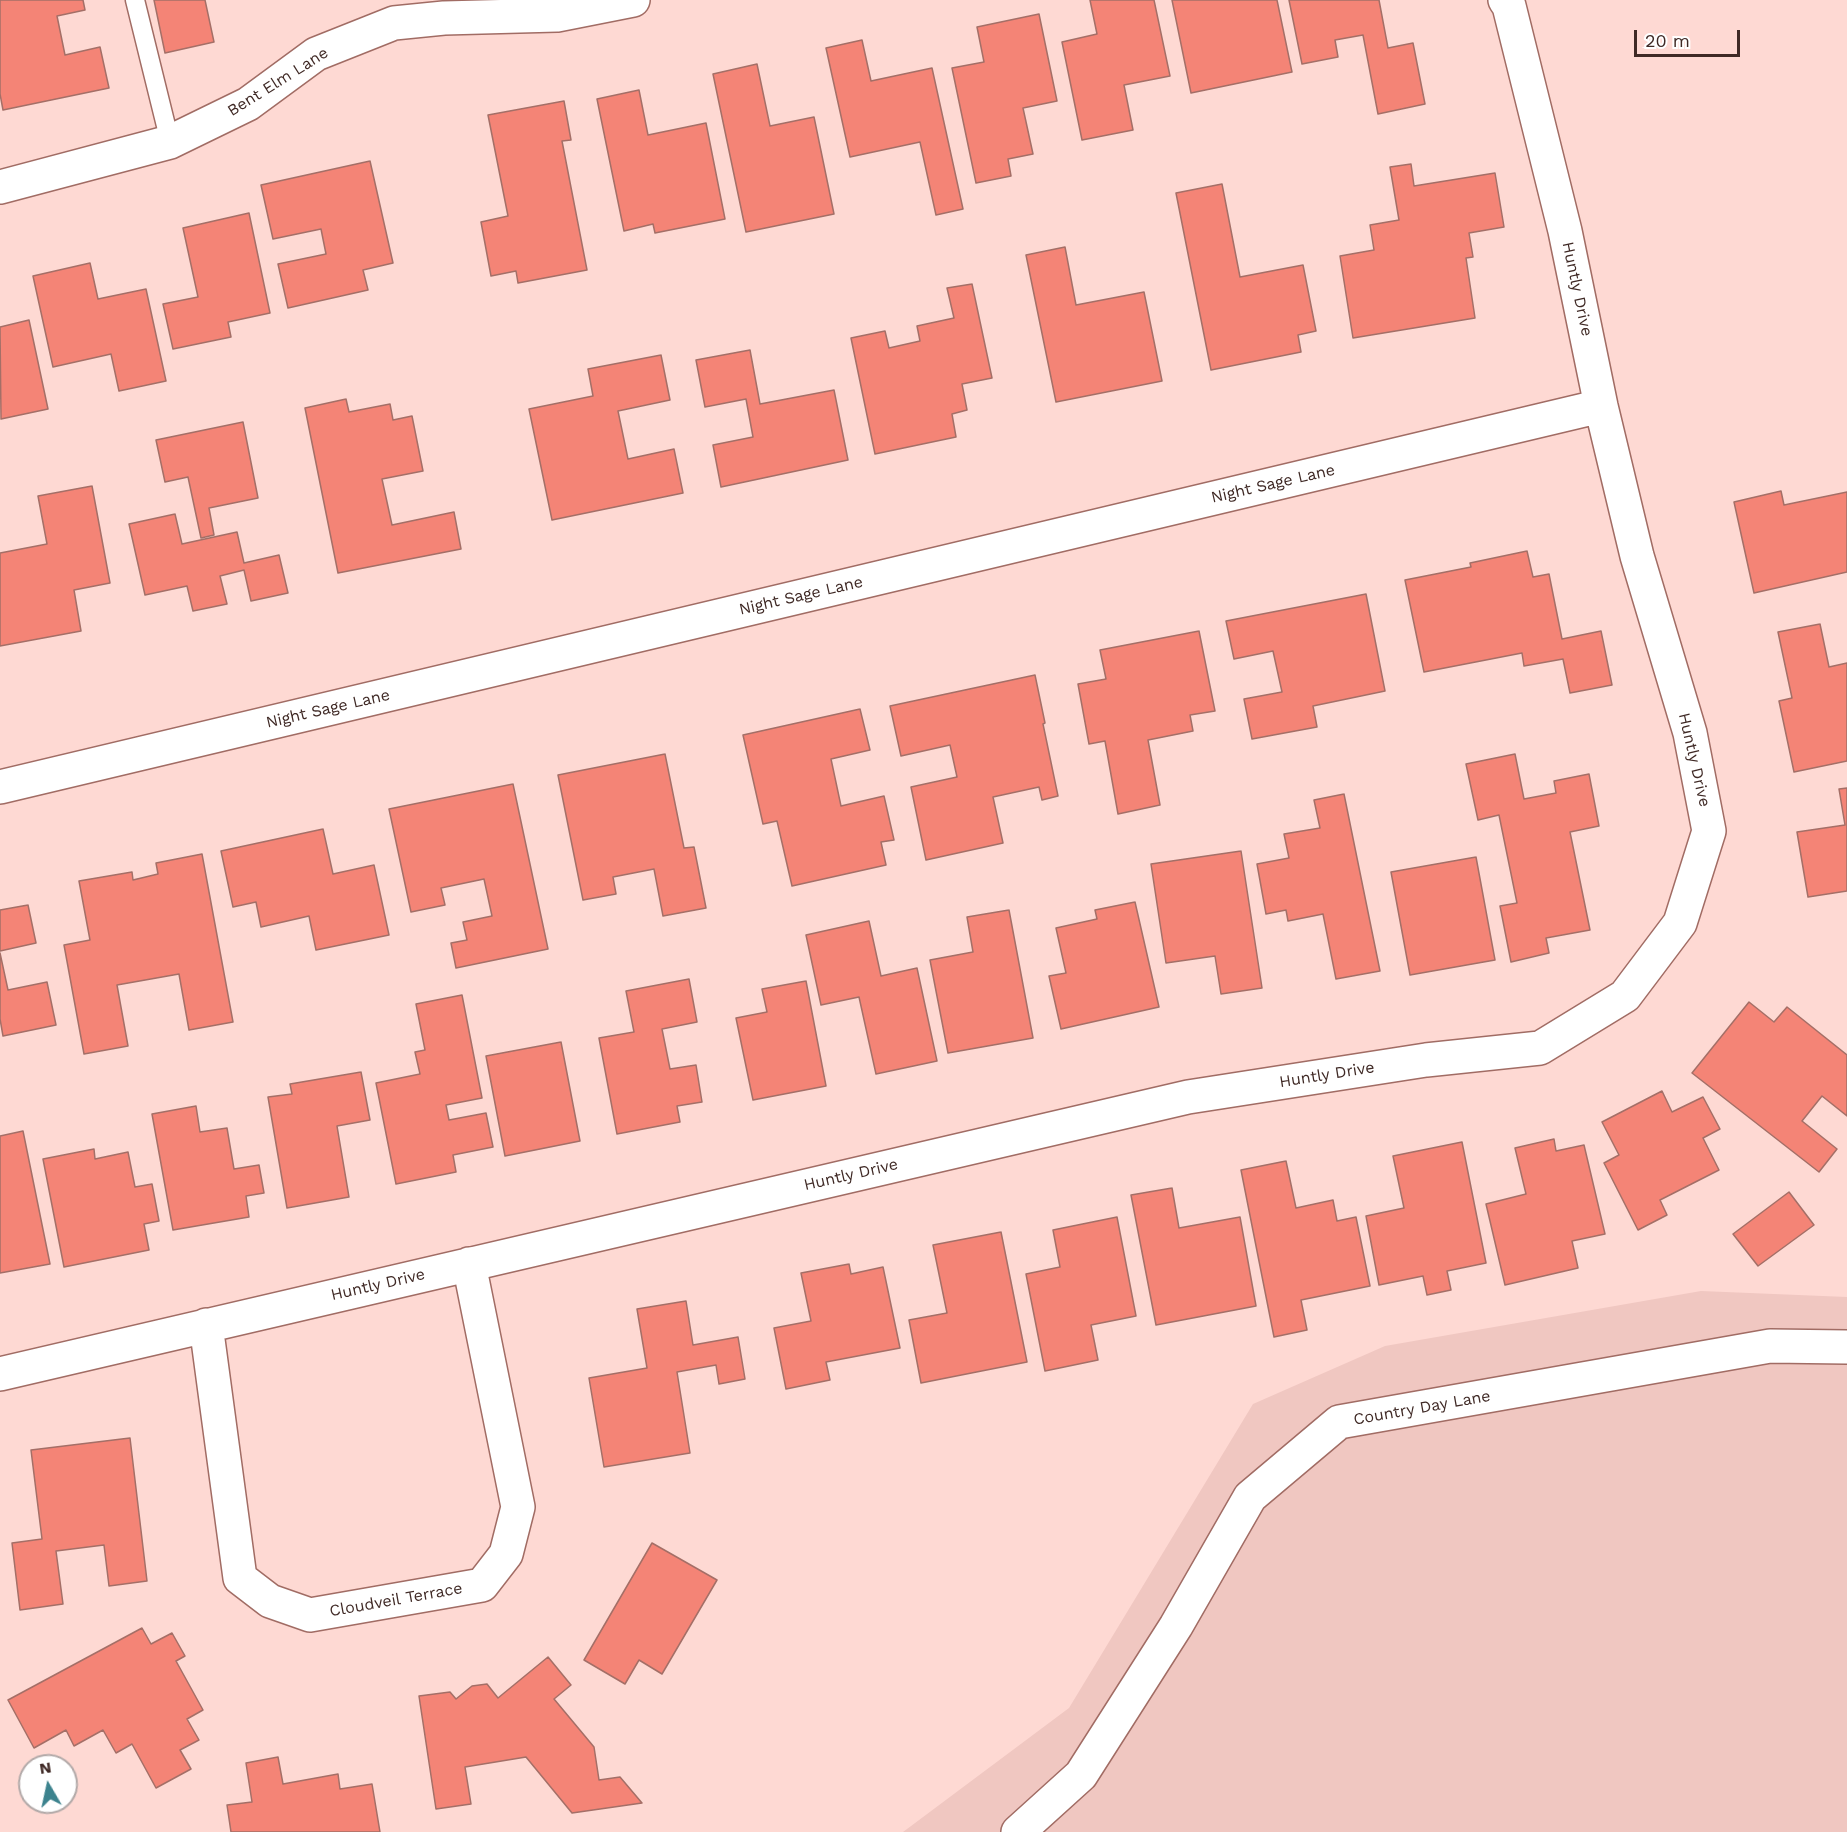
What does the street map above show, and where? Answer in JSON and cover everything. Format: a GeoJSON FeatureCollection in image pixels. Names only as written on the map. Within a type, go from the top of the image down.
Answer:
{"type":"FeatureCollection","features":[{"type":"Feature","properties":{"kind":"street","name":"Bent Elm Lane"},"geometry":{"type":"LineString","coordinates":[[0,187],[170,142],[248,104],[316,54],[391,11],[444,18],[557,15],[633,0]]}},
{"type":"Feature","properties":{"kind":"street","name":"Huntly Drive"},"geometry":{"type":"LineString","coordinates":[[0,1374],[1188,1097],[1426,1060],[1540,1048],[1625,996],[1680,923],[1709,831],[1690,733],[1637,556],[1601,406],[1565,231],[1509,6],[1504,0]]}},
{"type":"Feature","properties":{"kind":"street","name":"Night Sage Lane"},"geometry":{"type":"LineString","coordinates":[[0,787],[1601,406]]}},
{"type":"Feature","properties":{"kind":"street","name":"Cloudveil Terrace"},"geometry":{"type":"LineString","coordinates":[[207,1325],[240,1578],[270,1601],[310,1615],[482,1585],[506,1554],[519,1506],[470,1264]]}},
{"type":"Feature","properties":{"kind":"street","name":"Country Day Lane"},"geometry":{"type":"LineString","coordinates":[[1018,1832],[1081,1775],[1176,1626],[1250,1497],[1339,1422],[1770,1346],[1847,1347]]}},
{"type":"Feature","properties":{"kind":"lane"},"geometry":{"type":"LineString","coordinates":[[135,0],[170,142]]}},
{"type":"Feature","properties":{"kind":"shaded area"},"geometry":{"type":"Polygon","coordinates":[[[1701,1291],[1847,1297],[1847,1832],[903,1832],[1069,1708],[1253,1404],[1385,1346],[1701,1291]]]}},
{"type":"Feature","properties":{"kind":"building"},"geometry":{"type":"Polygon","coordinates":[[[0,0],[83,0],[85,10],[57,16],[65,55],[100,47],[109,88],[3,110],[0,94],[0,0]]]}},
{"type":"Feature","properties":{"kind":"building"},"geometry":{"type":"Polygon","coordinates":[[[154,0],[205,0],[214,42],[165,53],[154,0]]]}},
{"type":"Feature","properties":{"kind":"building"},"geometry":{"type":"Polygon","coordinates":[[[1090,0],[1154,0],[1170,76],[1124,85],[1133,130],[1082,140],[1062,42],[1097,34],[1090,0]]]}},
{"type":"Feature","properties":{"kind":"building"},"geometry":{"type":"Polygon","coordinates":[[[1172,0],[1277,0],[1292,72],[1191,93],[1172,0]]]}},
{"type":"Feature","properties":{"kind":"building"},"geometry":{"type":"Polygon","coordinates":[[[1289,0],[1379,0],[1388,48],[1413,43],[1425,104],[1378,114],[1363,35],[1335,40],[1338,57],[1302,64],[1289,0]]]}},
{"type":"Feature","properties":{"kind":"building"},"geometry":{"type":"Polygon","coordinates":[[[1039,14],[1057,101],[1023,108],[1033,154],[1008,159],[1011,176],[976,183],[952,68],[984,62],[977,27],[1039,14]]]}},
{"type":"Feature","properties":{"kind":"building"},"geometry":{"type":"Polygon","coordinates":[[[862,40],[871,81],[932,68],[963,209],[936,215],[920,142],[850,157],[826,48],[862,40]]]}},
{"type":"Feature","properties":{"kind":"building"},"geometry":{"type":"Polygon","coordinates":[[[757,64],[770,126],[814,117],[834,214],[746,232],[713,74],[757,64]]]}},
{"type":"Feature","properties":{"kind":"building"},"geometry":{"type":"Polygon","coordinates":[[[639,90],[648,135],[706,123],[725,219],[655,233],[653,224],[624,231],[597,99],[639,90]]]}},
{"type":"Feature","properties":{"kind":"building"},"geometry":{"type":"Polygon","coordinates":[[[564,101],[571,140],[562,141],[587,270],[518,283],[516,271],[491,276],[481,222],[508,216],[488,115],[564,101]]]}},
{"type":"Feature","properties":{"kind":"building"},"geometry":{"type":"Polygon","coordinates":[[[370,161],[393,263],[363,270],[368,290],[288,308],[278,264],[326,254],[321,229],[273,239],[261,185],[370,161]]]}},
{"type":"Feature","properties":{"kind":"building"},"geometry":{"type":"Polygon","coordinates":[[[1411,164],[1414,186],[1495,173],[1504,227],[1469,233],[1473,257],[1466,258],[1475,318],[1353,338],[1340,256],[1374,250],[1370,225],[1399,220],[1390,167],[1411,164]]]}},
{"type":"Feature","properties":{"kind":"building"},"geometry":{"type":"Polygon","coordinates":[[[1222,184],[1240,277],[1303,265],[1316,331],[1298,335],[1301,352],[1211,370],[1176,193],[1222,184]]]}},
{"type":"Feature","properties":{"kind":"building"},"geometry":{"type":"Polygon","coordinates":[[[249,213],[270,313],[228,322],[231,337],[173,349],[163,304],[198,297],[183,228],[249,213]]]}},
{"type":"Feature","properties":{"kind":"building"},"geometry":{"type":"Polygon","coordinates":[[[1065,247],[1076,305],[1144,292],[1162,381],[1056,402],[1026,255],[1065,247]]]}},
{"type":"Feature","properties":{"kind":"building"},"geometry":{"type":"Polygon","coordinates":[[[90,263],[98,299],[146,289],[166,381],[119,391],[111,354],[53,367],[33,276],[90,263]]]}},
{"type":"Feature","properties":{"kind":"building"},"geometry":{"type":"Polygon","coordinates":[[[972,284],[992,378],[962,384],[967,410],[952,414],[956,437],[875,454],[851,338],[885,331],[889,348],[920,341],[917,326],[954,318],[947,288],[972,284]]]}},
{"type":"Feature","properties":{"kind":"building"},"geometry":{"type":"Polygon","coordinates":[[[29,320],[48,409],[1,419],[0,327],[29,320]]]}},
{"type":"Feature","properties":{"kind":"building"},"geometry":{"type":"Polygon","coordinates":[[[750,350],[760,404],[834,390],[848,460],[721,487],[713,445],[753,437],[746,399],[705,407],[696,360],[750,350]]]}},
{"type":"Feature","properties":{"kind":"building"},"geometry":{"type":"Polygon","coordinates":[[[661,355],[670,400],[618,411],[628,459],[674,449],[683,493],[552,520],[529,409],[593,396],[588,369],[661,355]]]}},
{"type":"Feature","properties":{"kind":"building"},"geometry":{"type":"Polygon","coordinates":[[[346,399],[349,412],[390,404],[393,420],[412,416],[423,471],[382,479],[392,525],[454,512],[461,549],[338,573],[305,408],[346,399]]]}},
{"type":"Feature","properties":{"kind":"building"},"geometry":{"type":"Polygon","coordinates":[[[243,422],[258,498],[209,508],[214,535],[201,538],[188,477],[165,482],[156,440],[243,422]]]}},
{"type":"Feature","properties":{"kind":"building"},"geometry":{"type":"Polygon","coordinates":[[[92,486],[110,583],[74,590],[81,631],[0,646],[0,553],[47,544],[38,496],[92,486]]]}},
{"type":"Feature","properties":{"kind":"building"},"geometry":{"type":"Polygon","coordinates":[[[1781,491],[1784,505],[1847,492],[1847,572],[1754,593],[1734,502],[1781,491]]]}},
{"type":"Feature","properties":{"kind":"building"},"geometry":{"type":"Polygon","coordinates":[[[175,514],[182,544],[237,532],[244,563],[279,555],[288,593],[251,601],[244,570],[220,576],[227,604],[193,611],[187,586],[145,595],[129,524],[175,514]]]}},
{"type":"Feature","properties":{"kind":"building"},"geometry":{"type":"Polygon","coordinates":[[[1527,551],[1533,577],[1549,574],[1562,639],[1601,631],[1612,685],[1570,693],[1563,659],[1524,666],[1522,653],[1424,672],[1405,580],[1471,567],[1470,563],[1527,551]]]}},
{"type":"Feature","properties":{"kind":"building"},"geometry":{"type":"Polygon","coordinates":[[[1366,594],[1385,691],[1313,706],[1317,727],[1252,739],[1244,699],[1282,692],[1273,651],[1234,659],[1226,621],[1366,594]]]}},
{"type":"Feature","properties":{"kind":"building"},"geometry":{"type":"Polygon","coordinates":[[[1820,624],[1829,667],[1847,663],[1847,761],[1794,772],[1779,701],[1792,698],[1778,632],[1820,624]]]}},
{"type":"Feature","properties":{"kind":"building"},"geometry":{"type":"Polygon","coordinates":[[[1199,631],[1215,711],[1190,715],[1193,731],[1148,740],[1160,805],[1118,814],[1105,741],[1089,744],[1078,684],[1106,679],[1100,650],[1199,631]]]}},
{"type":"Feature","properties":{"kind":"building"},"geometry":{"type":"Polygon","coordinates":[[[1035,675],[1058,796],[1042,800],[1039,787],[993,797],[1003,843],[926,860],[911,787],[957,777],[950,745],[901,756],[890,706],[1035,675]]]}},
{"type":"Feature","properties":{"kind":"building"},"geometry":{"type":"Polygon","coordinates":[[[860,709],[870,750],[831,759],[841,806],[884,796],[894,840],[881,842],[886,865],[792,886],[777,821],[763,824],[743,735],[860,709]]]}},
{"type":"Feature","properties":{"kind":"building"},"geometry":{"type":"Polygon","coordinates":[[[665,754],[684,848],[694,847],[706,908],[663,916],[654,869],[613,877],[616,894],[583,900],[558,775],[665,754]]]}},
{"type":"Feature","properties":{"kind":"building"},"geometry":{"type":"Polygon","coordinates":[[[1515,754],[1524,799],[1556,793],[1554,781],[1589,774],[1599,826],[1570,832],[1590,930],[1546,938],[1549,953],[1511,962],[1500,906],[1517,903],[1499,815],[1478,820],[1466,764],[1515,754]]]}},
{"type":"Feature","properties":{"kind":"building"},"geometry":{"type":"Polygon","coordinates":[[[513,784],[548,949],[456,968],[451,943],[467,940],[463,922],[492,916],[484,879],[441,888],[445,905],[411,912],[389,809],[513,784]]]}},
{"type":"Feature","properties":{"kind":"building"},"geometry":{"type":"Polygon","coordinates":[[[1847,788],[1847,891],[1808,897],[1797,832],[1845,825],[1839,789],[1847,788]]]}},
{"type":"Feature","properties":{"kind":"building"},"geometry":{"type":"Polygon","coordinates":[[[1344,794],[1380,971],[1336,979],[1323,914],[1288,921],[1286,910],[1266,914],[1257,864],[1289,858],[1284,834],[1320,828],[1314,800],[1344,794]]]}},
{"type":"Feature","properties":{"kind":"building"},"geometry":{"type":"Polygon","coordinates":[[[323,829],[333,874],[374,865],[389,935],[316,950],[309,916],[261,927],[256,902],[233,907],[221,851],[323,829]]]}},
{"type":"Feature","properties":{"kind":"building"},"geometry":{"type":"Polygon","coordinates":[[[1241,851],[1262,988],[1221,994],[1215,956],[1166,963],[1151,864],[1241,851]]]}},
{"type":"Feature","properties":{"kind":"building"},"geometry":{"type":"Polygon","coordinates":[[[202,854],[233,1022],[189,1030],[179,974],[117,985],[128,1046],[84,1054],[64,945],[90,940],[79,881],[132,872],[133,880],[158,874],[156,863],[202,854]]]}},
{"type":"Feature","properties":{"kind":"building"},"geometry":{"type":"Polygon","coordinates":[[[1476,857],[1495,960],[1410,975],[1391,872],[1476,857]]]}},
{"type":"Feature","properties":{"kind":"building"},"geometry":{"type":"Polygon","coordinates":[[[1135,902],[1159,1007],[1061,1029],[1049,976],[1066,973],[1056,928],[1097,919],[1095,910],[1135,902]]]}},
{"type":"Feature","properties":{"kind":"building"},"geometry":{"type":"Polygon","coordinates":[[[28,905],[36,943],[0,951],[0,910],[28,905]]]}},
{"type":"Feature","properties":{"kind":"building"},"geometry":{"type":"Polygon","coordinates":[[[1009,910],[1033,1038],[948,1053],[930,960],[973,952],[967,917],[1009,910]]]}},
{"type":"Feature","properties":{"kind":"building"},"geometry":{"type":"Polygon","coordinates":[[[869,921],[881,976],[917,968],[937,1061],[876,1074],[859,997],[821,1005],[806,935],[869,921]]]}},
{"type":"Feature","properties":{"kind":"building"},"geometry":{"type":"Polygon","coordinates":[[[0,953],[8,990],[47,982],[56,1025],[3,1036],[0,1019],[0,953]]]}},
{"type":"Feature","properties":{"kind":"building"},"geometry":{"type":"Polygon","coordinates":[[[689,979],[697,1022],[662,1029],[670,1069],[696,1065],[702,1102],[677,1106],[680,1122],[617,1134],[599,1038],[634,1032],[626,991],[689,979]]]}},
{"type":"Feature","properties":{"kind":"building"},"geometry":{"type":"Polygon","coordinates":[[[806,981],[826,1086],[753,1100],[736,1018],[767,1012],[762,989],[806,981]]]}},
{"type":"Feature","properties":{"kind":"building"},"geometry":{"type":"Polygon","coordinates":[[[462,995],[482,1098],[446,1105],[449,1120],[486,1113],[493,1147],[453,1155],[456,1172],[396,1184],[376,1083],[420,1074],[415,1052],[425,1050],[416,1004],[462,995]]]}},
{"type":"Feature","properties":{"kind":"building"},"geometry":{"type":"Polygon","coordinates":[[[1749,1002],[1774,1022],[1787,1007],[1847,1055],[1847,1116],[1822,1096],[1802,1121],[1837,1149],[1819,1172],[1692,1073],[1749,1002]]]}},
{"type":"Feature","properties":{"kind":"building"},"geometry":{"type":"Polygon","coordinates":[[[561,1042],[580,1141],[505,1156],[486,1056],[561,1042]]]}},
{"type":"Feature","properties":{"kind":"building"},"geometry":{"type":"Polygon","coordinates":[[[361,1072],[370,1120],[337,1126],[349,1197],[287,1208],[268,1097],[292,1094],[290,1084],[361,1072]]]}},
{"type":"Feature","properties":{"kind":"building"},"geometry":{"type":"Polygon","coordinates":[[[1662,1091],[1672,1112],[1703,1097],[1720,1129],[1703,1138],[1719,1170],[1660,1200],[1667,1215],[1638,1230],[1604,1163],[1619,1155],[1602,1122],[1662,1091]]]}},
{"type":"Feature","properties":{"kind":"building"},"geometry":{"type":"Polygon","coordinates":[[[196,1106],[200,1132],[227,1128],[234,1169],[259,1165],[264,1193],[246,1196],[249,1217],[173,1230],[152,1114],[196,1106]]]}},
{"type":"Feature","properties":{"kind":"building"},"geometry":{"type":"Polygon","coordinates":[[[23,1131],[50,1264],[0,1273],[0,1136],[23,1131]]]}},
{"type":"Feature","properties":{"kind":"building"},"geometry":{"type":"Polygon","coordinates":[[[1554,1139],[1556,1151],[1584,1145],[1605,1234],[1572,1241],[1578,1268],[1505,1285],[1486,1204],[1526,1194],[1515,1148],[1554,1139]]]}},
{"type":"Feature","properties":{"kind":"building"},"geometry":{"type":"Polygon","coordinates":[[[1462,1142],[1486,1263],[1447,1271],[1451,1290],[1427,1295],[1423,1276],[1379,1285],[1366,1216],[1404,1208],[1393,1156],[1462,1142]]]}},
{"type":"Feature","properties":{"kind":"building"},"geometry":{"type":"Polygon","coordinates":[[[94,1149],[95,1159],[128,1152],[135,1187],[152,1184],[159,1221],[144,1224],[149,1250],[64,1267],[43,1159],[94,1149]]]}},
{"type":"Feature","properties":{"kind":"building"},"geometry":{"type":"Polygon","coordinates":[[[1286,1161],[1296,1208],[1333,1200],[1337,1221],[1356,1217],[1370,1286],[1301,1300],[1307,1330],[1274,1337],[1241,1170],[1286,1161]]]}},
{"type":"Feature","properties":{"kind":"building"},"geometry":{"type":"Polygon","coordinates":[[[1172,1188],[1179,1228],[1240,1217],[1256,1306],[1156,1325],[1131,1195],[1172,1188]]]}},
{"type":"Feature","properties":{"kind":"building"},"geometry":{"type":"Polygon","coordinates":[[[1789,1192],[1814,1225],[1758,1266],[1733,1234],[1789,1192]]]}},
{"type":"Feature","properties":{"kind":"building"},"geometry":{"type":"Polygon","coordinates":[[[1117,1217],[1136,1316],[1091,1325],[1098,1360],[1045,1371],[1026,1274],[1060,1267],[1053,1230],[1117,1217]]]}},
{"type":"Feature","properties":{"kind":"building"},"geometry":{"type":"Polygon","coordinates":[[[1001,1232],[1027,1362],[921,1383],[909,1320],[947,1313],[933,1245],[1001,1232]]]}},
{"type":"Feature","properties":{"kind":"building"},"geometry":{"type":"Polygon","coordinates":[[[849,1264],[851,1274],[883,1267],[900,1348],[826,1362],[830,1380],[786,1389],[774,1328],[811,1321],[801,1273],[849,1264]]]}},
{"type":"Feature","properties":{"kind":"building"},"geometry":{"type":"Polygon","coordinates":[[[686,1301],[693,1345],[738,1337],[745,1379],[719,1384],[716,1365],[677,1372],[690,1453],[604,1467],[589,1378],[647,1368],[637,1309],[686,1301]]]}},
{"type":"Feature","properties":{"kind":"building"},"geometry":{"type":"Polygon","coordinates":[[[130,1438],[147,1581],[109,1586],[104,1545],[56,1551],[63,1604],[20,1610],[12,1543],[42,1539],[31,1450],[130,1438]]]}},
{"type":"Feature","properties":{"kind":"building"},"geometry":{"type":"Polygon","coordinates":[[[652,1543],[717,1580],[662,1674],[639,1660],[625,1684],[584,1660],[652,1543]]]}},
{"type":"Feature","properties":{"kind":"building"},"geometry":{"type":"Polygon","coordinates":[[[142,1628],[151,1644],[172,1633],[185,1656],[176,1661],[203,1710],[187,1719],[199,1740],[180,1750],[191,1769],[156,1788],[132,1744],[116,1753],[103,1730],[74,1746],[66,1730],[34,1748],[8,1700],[142,1628]]]}},
{"type":"Feature","properties":{"kind":"building"},"geometry":{"type":"Polygon","coordinates":[[[548,1657],[571,1685],[554,1699],[594,1747],[599,1780],[620,1777],[642,1803],[572,1813],[526,1757],[465,1767],[471,1804],[436,1809],[419,1696],[450,1692],[456,1699],[472,1686],[487,1684],[498,1698],[548,1657]]]}},
{"type":"Feature","properties":{"kind":"building"},"geometry":{"type":"Polygon","coordinates":[[[278,1757],[283,1784],[338,1774],[340,1789],[372,1784],[380,1832],[231,1832],[227,1805],[252,1802],[246,1763],[278,1757]]]}}]}
